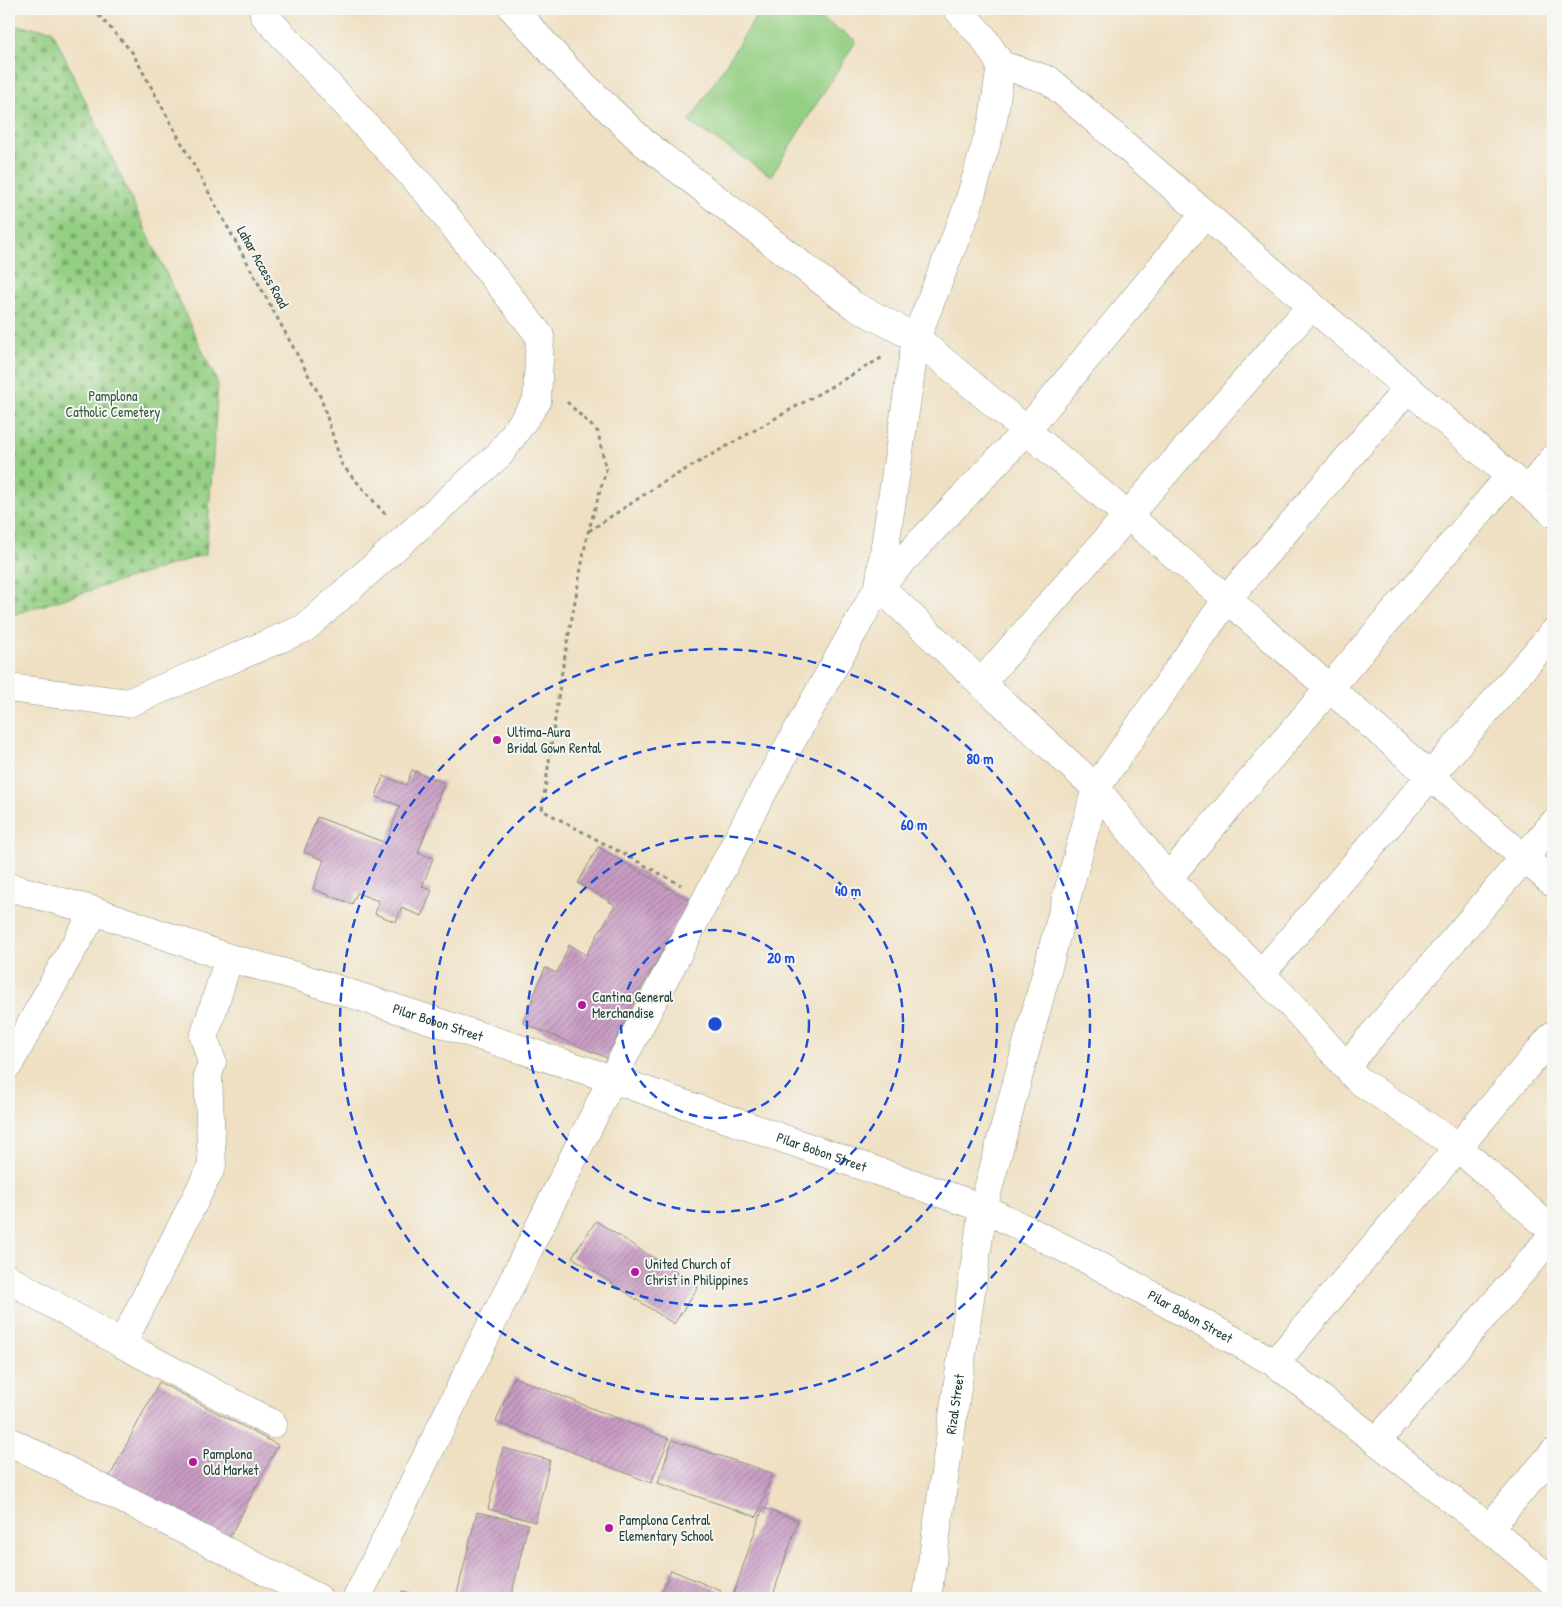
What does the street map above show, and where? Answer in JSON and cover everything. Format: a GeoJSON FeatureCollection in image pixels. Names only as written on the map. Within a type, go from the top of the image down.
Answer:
{"type":"FeatureCollection","features":[{"type":"Feature","properties":{"kind":"street"},"geometry":{"type":"LineString","coordinates":[[9,688],[128,703],[305,628],[500,454],[536,401],[540,336],[428,192],[264,15],[264,9]]}},
{"type":"Feature","properties":{"kind":"street"},"geometry":{"type":"LineString","coordinates":[[513,9],[568,70],[643,142],[853,305],[916,338],[1330,688],[1553,883]]}},
{"type":"Feature","properties":{"kind":"street"},"geometry":{"type":"LineString","coordinates":[[957,9],[983,37],[1001,65],[1049,80],[1553,513]]}},
{"type":"Feature","properties":{"kind":"street"},"geometry":{"type":"LineString","coordinates":[[879,586],[916,338],[967,209],[993,120],[1001,65]]}},
{"type":"Feature","properties":{"kind":"street"},"geometry":{"type":"LineString","coordinates":[[358,1598],[612,1079],[756,804],[879,586],[1026,431],[1205,214]]}},
{"type":"Feature","properties":{"kind":"street"},"geometry":{"type":"LineString","coordinates":[[981,683],[1311,306]]}},
{"type":"Feature","properties":{"kind":"street","name":"Rizal Street"},"geometry":{"type":"LineString","coordinates":[[927,1598],[983,1208],[1096,788],[1227,600],[1408,388]]}},
{"type":"Feature","properties":{"kind":"street"},"geometry":{"type":"LineString","coordinates":[[1168,878],[1330,688],[1519,484],[1553,459]]}},
{"type":"Feature","properties":{"kind":"street"},"geometry":{"type":"LineString","coordinates":[[879,586],[981,683],[1096,788],[1168,878],[1298,1012],[1357,1079],[1458,1148],[1553,1231]]}},
{"type":"Feature","properties":{"kind":"street"},"geometry":{"type":"LineString","coordinates":[[1261,974],[1553,633]]}},
{"type":"Feature","properties":{"kind":"street"},"geometry":{"type":"LineString","coordinates":[[1346,1066],[1553,824]]}},
{"type":"Feature","properties":{"kind":"street","name":"Pilar Bobon Street"},"geometry":{"type":"LineString","coordinates":[[9,887],[95,911],[229,958],[296,976],[612,1079],[983,1208],[1090,1261],[1275,1362],[1489,1528],[1553,1582]]}},
{"type":"Feature","properties":{"kind":"street"},"geometry":{"type":"LineString","coordinates":[[9,1064],[95,911]]}},
{"type":"Feature","properties":{"kind":"street"},"geometry":{"type":"LineString","coordinates":[[122,1344],[212,1166],[208,1075],[212,1062],[204,1037],[229,958]]}},
{"type":"Feature","properties":{"kind":"street"},"geometry":{"type":"LineString","coordinates":[[1275,1362],[1553,1035]]}},
{"type":"Feature","properties":{"kind":"street"},"geometry":{"type":"LineString","coordinates":[[1377,1441],[1553,1235]]}},
{"type":"Feature","properties":{"kind":"street"},"geometry":{"type":"LineString","coordinates":[[9,1279],[122,1344],[273,1424]]}},
{"type":"Feature","properties":{"kind":"street"},"geometry":{"type":"LineString","coordinates":[[9,1441],[318,1598]]}},
{"type":"Feature","properties":{"kind":"street"},"geometry":{"type":"LineString","coordinates":[[1489,1528],[1553,1453]]}},
{"type":"Feature","properties":{"kind":"path","name":"Lahar Access Road"},"geometry":{"type":"LineString","coordinates":[[93,9],[132,52],[321,398],[342,465],[406,539]]}},
{"type":"Feature","properties":{"kind":"path"},"geometry":{"type":"LineString","coordinates":[[589,532],[662,483],[916,338]]}},
{"type":"Feature","properties":{"kind":"path"},"geometry":{"type":"LineString","coordinates":[[537,384],[552,388],[598,432],[606,470],[589,532],[560,677],[542,810],[706,898]]}},
{"type":"Feature","properties":{"kind":"green space"},"geometry":{"type":"Polygon","coordinates":[[[761,9],[808,9],[856,41],[771,176],[689,122],[761,9]]]}},
{"type":"Feature","properties":{"kind":"green space","name":"Pamplona Catholic Cemetery"},"geometry":{"type":"Polygon","coordinates":[[[9,25],[52,30],[218,384],[206,554],[9,616],[9,25]]]}},
{"type":"Feature","properties":{"kind":"building"},"geometry":{"type":"Polygon","coordinates":[[[412,770],[444,783],[418,853],[433,858],[422,887],[432,890],[422,916],[401,908],[396,922],[375,914],[379,901],[357,893],[352,904],[313,889],[324,860],[304,852],[317,817],[386,843],[400,806],[376,797],[383,776],[406,785],[412,770]]]}},
{"type":"Feature","properties":{"kind":"building"},"geometry":{"type":"Polygon","coordinates":[[[598,847],[691,901],[642,987],[607,1058],[523,1023],[545,968],[557,973],[569,945],[586,955],[615,905],[578,883],[598,847]]]}},
{"type":"Feature","properties":{"kind":"building","name":"United Church of Christ in Philippines"},"geometry":{"type":"Polygon","coordinates":[[[596,1221],[698,1287],[674,1324],[572,1257],[596,1221]]]}},
{"type":"Feature","properties":{"kind":"building"},"geometry":{"type":"Polygon","coordinates":[[[514,1377],[669,1439],[651,1483],[496,1422],[514,1377]]]}},
{"type":"Feature","properties":{"kind":"building","name":"Pamplona Old Market"},"geometry":{"type":"Polygon","coordinates":[[[159,1382],[278,1445],[227,1542],[108,1480],[159,1382]]]}},
{"type":"Feature","properties":{"kind":"building"},"geometry":{"type":"Polygon","coordinates":[[[672,1440],[772,1473],[757,1517],[658,1483],[672,1440]]]}},
{"type":"Feature","properties":{"kind":"building"},"geometry":{"type":"Polygon","coordinates":[[[503,1448],[550,1460],[535,1522],[488,1509],[503,1448]]]}},
{"type":"Feature","properties":{"kind":"building"},"geometry":{"type":"Polygon","coordinates":[[[763,1508],[798,1520],[772,1598],[732,1598],[763,1508]]]}},
{"type":"Feature","properties":{"kind":"building"},"geometry":{"type":"Polygon","coordinates":[[[477,1512],[528,1524],[511,1598],[456,1598],[477,1512]]]}},
{"type":"Feature","properties":{"kind":"building"},"geometry":{"type":"Polygon","coordinates":[[[671,1570],[721,1591],[718,1598],[659,1598],[671,1570]]]}},
{"type":"Feature","properties":{"kind":"building"},"geometry":{"type":"Polygon","coordinates":[[[402,1591],[429,1598],[400,1598],[402,1591]]]}},
{"type":"Feature","properties":{"kind":"place","name":"Ultima-Aura Bridal Gown Rental"},"geometry":{"type":"Point","coordinates":[497,740]}},
{"type":"Feature","properties":{"kind":"place","name":"Cantina General Merchandise"},"geometry":{"type":"Point","coordinates":[582,1005]}},
{"type":"Feature","properties":{"kind":"place","name":"United Church of Christ in Philippines"},"geometry":{"type":"Point","coordinates":[635,1272]}},
{"type":"Feature","properties":{"kind":"place","name":"Pamplona Old Market"},"geometry":{"type":"Point","coordinates":[193,1462]}},
{"type":"Feature","properties":{"kind":"place","name":"Pamplona Central Elementary School"},"geometry":{"type":"Point","coordinates":[609,1528]}}]}
